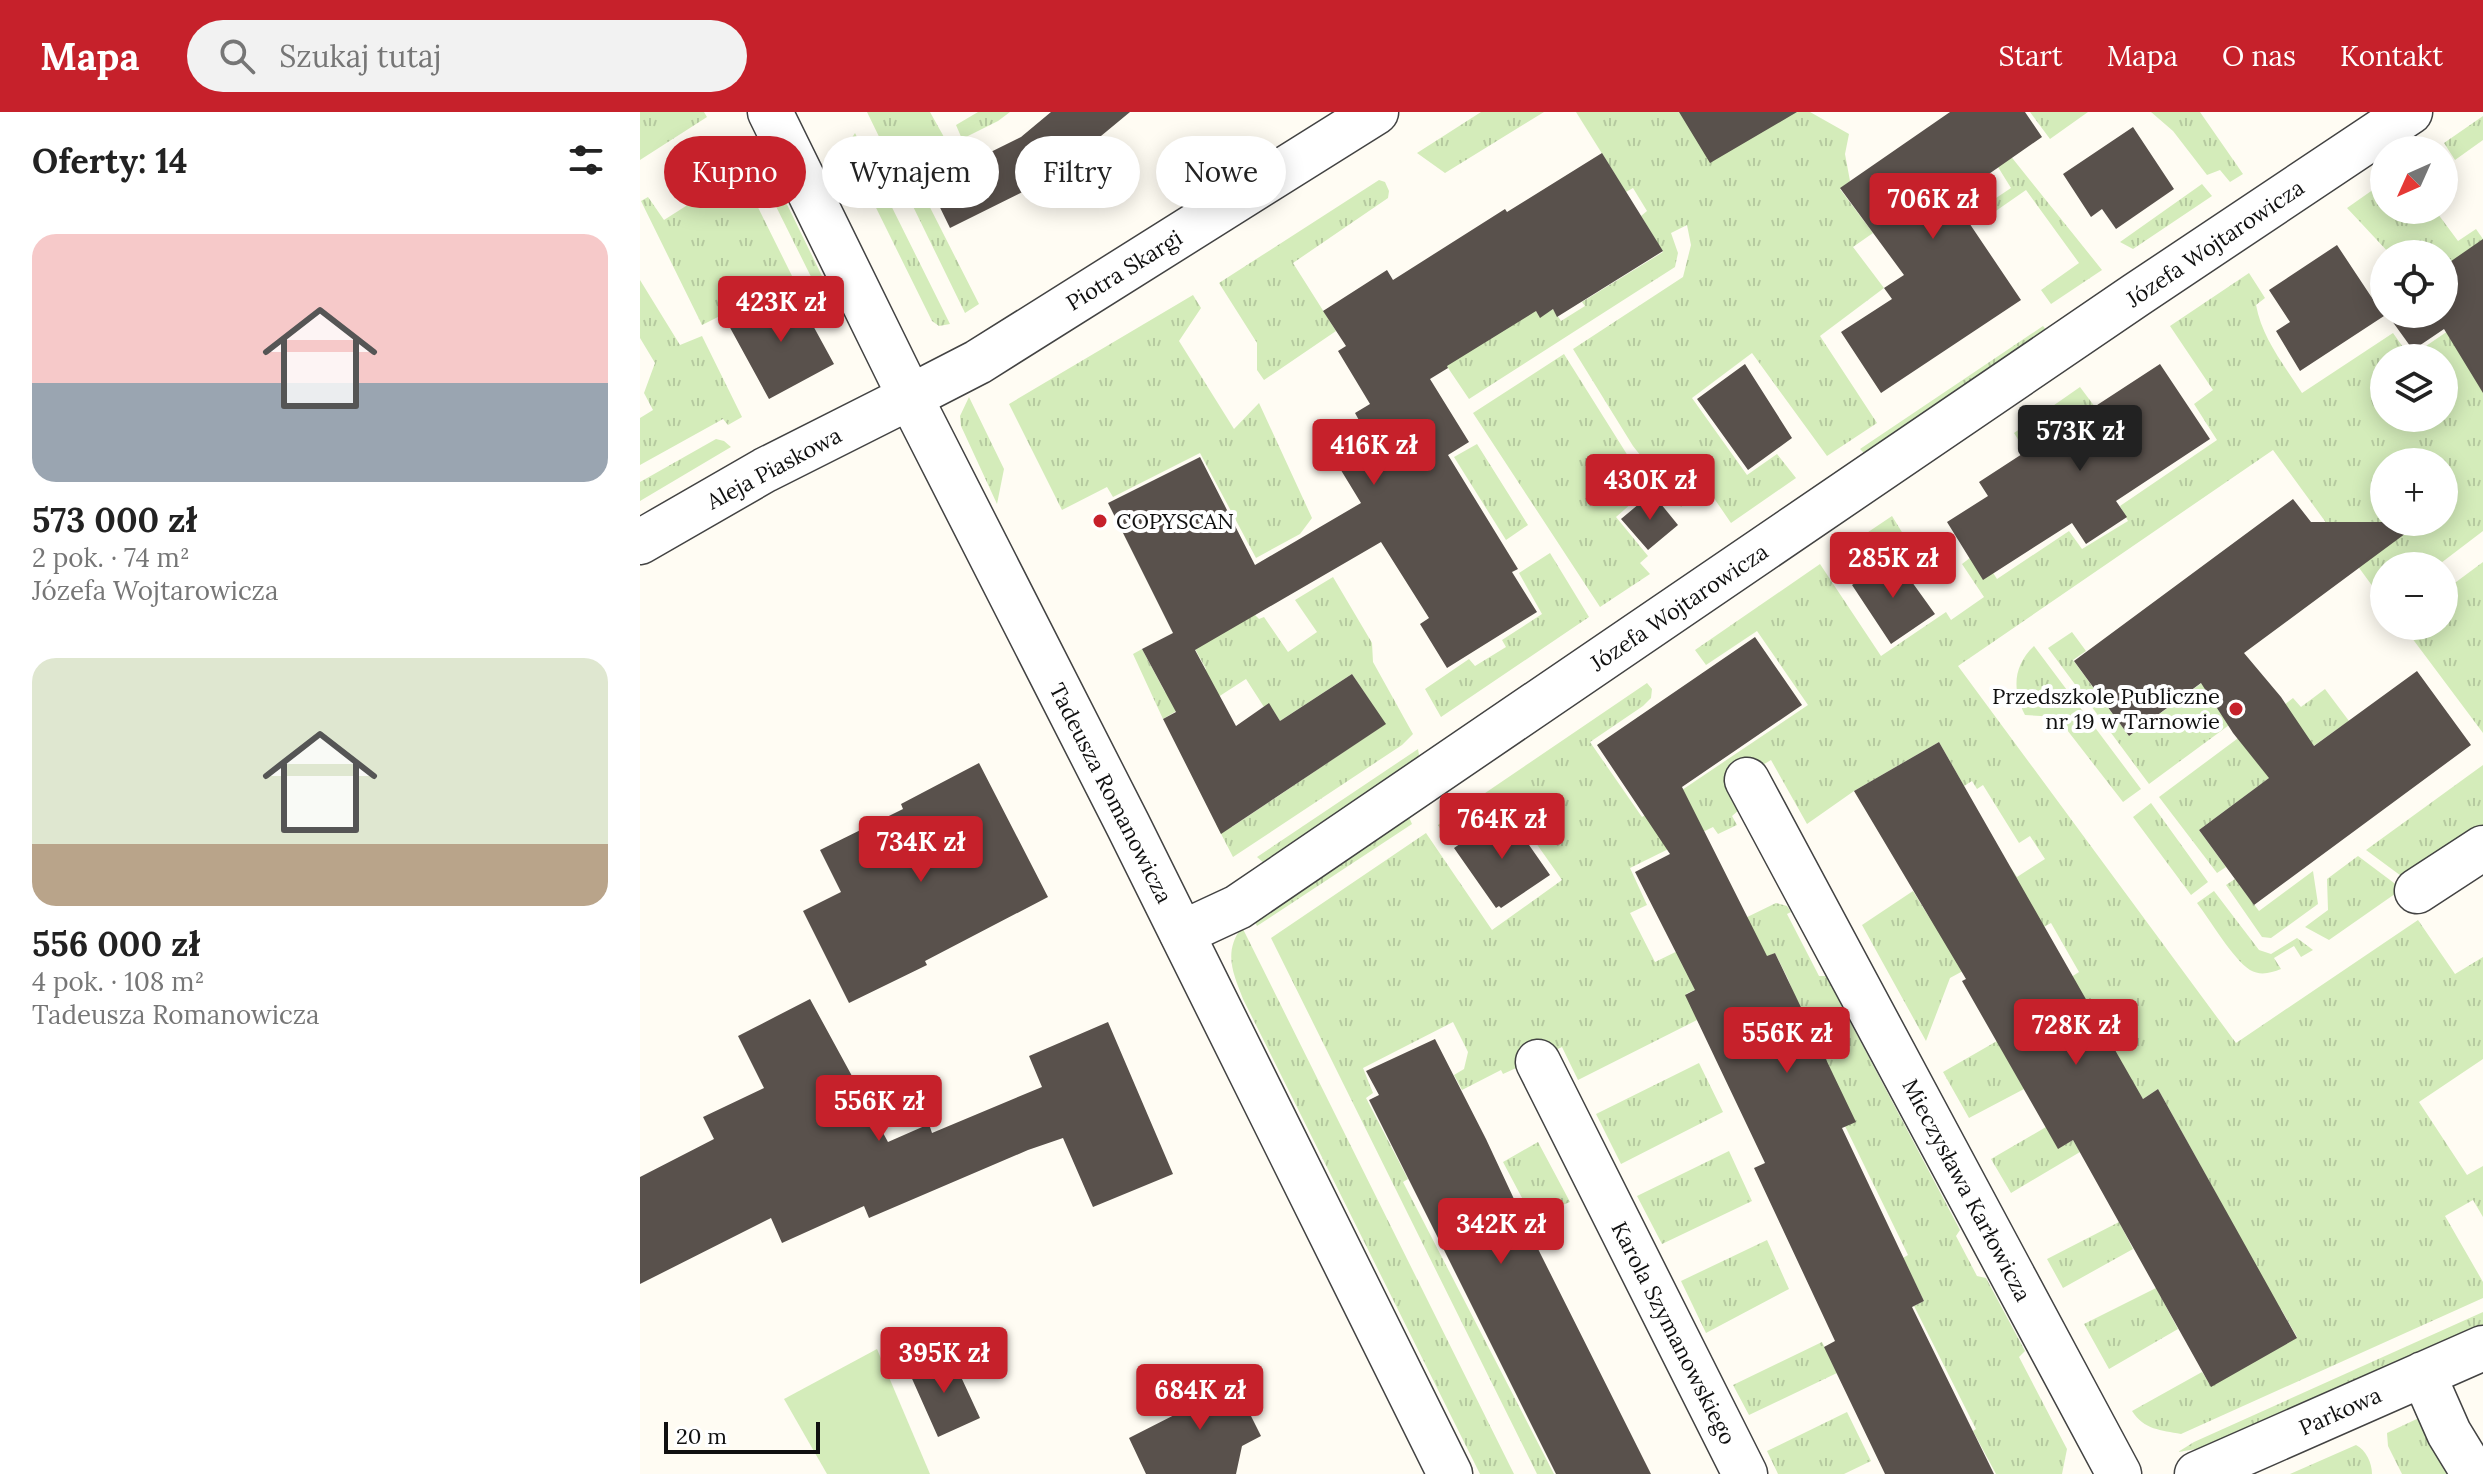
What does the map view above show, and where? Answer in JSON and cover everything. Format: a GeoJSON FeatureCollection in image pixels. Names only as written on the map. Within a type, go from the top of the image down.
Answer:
{"type":"FeatureCollection","features":[{"type":"Feature","properties":{"kind":"street","name":"Tadeusza Romanowicza"},"geometry":{"type":"LineString","coordinates":[[770,112],[1450,1474]]}},
{"type":"Feature","properties":{"kind":"street","name":"Piotra Skargi"},"geometry":{"type":"LineString","coordinates":[[910,397],[978,362],[1376,112]]}},
{"type":"Feature","properties":{"kind":"street","name":"Józefa Wojtarowicza"},"geometry":{"type":"LineString","coordinates":[[1182,933],[1238,907],[2410,112]]}},
{"type":"Feature","properties":{"kind":"street","name":"Aleja Piaskowa"},"geometry":{"type":"LineString","coordinates":[[640,542],[765,470],[910,397]]}},
{"type":"Feature","properties":{"kind":"street","name":"Mieczysława Karłowicza"},"geometry":{"type":"LineString","coordinates":[[1747,780],[2119,1474]]}},
{"type":"Feature","properties":{"kind":"street"},"geometry":{"type":"LineString","coordinates":[[2417,891],[2483,848]]}},
{"type":"Feature","properties":{"kind":"street","name":"Karola Szymanowskiego"},"geometry":{"type":"LineString","coordinates":[[1538,1062],[1745,1474]]}},
{"type":"Feature","properties":{"kind":"street","name":"Parkowa"},"geometry":{"type":"LineString","coordinates":[[2197,1474],[2483,1348]]}},
{"type":"Feature","properties":{"kind":"street"},"geometry":{"type":"LineString","coordinates":[[2423,1374],[2449,1433],[2474,1474]]}},
{"type":"Feature","properties":{"kind":"green space"},"geometry":{"type":"Polygon","coordinates":[[[640,112],[704,112],[707,117],[677,136],[664,136],[664,145],[640,160],[640,112]]]}},
{"type":"Feature","properties":{"kind":"green space"},"geometry":{"type":"Polygon","coordinates":[[[867,112],[930,112],[943,136],[879,136],[867,112]]]}},
{"type":"Feature","properties":{"kind":"green space"},"geometry":{"type":"Polygon","coordinates":[[[978,112],[1010,112],[968,136],[961,136],[956,125],[978,112]]]}},
{"type":"Feature","properties":{"kind":"green space"},"geometry":{"type":"Polygon","coordinates":[[[1481,112],[1544,112],[1445,173],[1417,153],[1481,112]]]}},
{"type":"Feature","properties":{"kind":"green space"},"geometry":{"type":"Polygon","coordinates":[[[1576,112],[1810,112],[1849,134],[1845,154],[1850,181],[1840,189],[1873,233],[1853,247],[1884,288],[1820,336],[1877,423],[1827,456],[1752,353],[1692,398],[1747,475],[1777,454],[1796,478],[1731,523],[1707,488],[1681,507],[1633,446],[1573,349],[1683,277],[1691,245],[1687,225],[1671,233],[1678,253],[1675,267],[1469,399],[1442,359],[1534,308],[1540,317],[1553,309],[1561,321],[1585,306],[1582,302],[1663,252],[1641,216],[1647,211],[1633,188],[1626,192],[1576,112]]]}},
{"type":"Feature","properties":{"kind":"green space"},"geometry":{"type":"Polygon","coordinates":[[[2030,112],[2088,112],[2050,139],[2030,112]]]}},
{"type":"Feature","properties":{"kind":"green space"},"geometry":{"type":"Polygon","coordinates":[[[2151,112],[2200,112],[2243,174],[2230,182],[2220,170],[2207,175],[2173,131],[2151,112]]]}},
{"type":"Feature","properties":{"kind":"green space"},"geometry":{"type":"Polygon","coordinates":[[[2483,116],[2483,140],[2458,158],[2458,136],[2454,136],[2483,116]]]}},
{"type":"Feature","properties":{"kind":"green space"},"geometry":{"type":"Polygon","coordinates":[[[2005,149],[2102,270],[2051,304],[2041,290],[2079,263],[2026,190],[1990,215],[1984,206],[2011,188],[1998,167],[2005,149]]]}},
{"type":"Feature","properties":{"kind":"green space"},"geometry":{"type":"Polygon","coordinates":[[[1379,180],[1385,182],[1388,198],[1293,263],[1336,331],[1264,380],[1257,370],[1257,343],[1219,283],[1379,180]]]}},
{"type":"Feature","properties":{"kind":"green space"},"geometry":{"type":"Polygon","coordinates":[[[2202,184],[2212,196],[2133,249],[2120,242],[2202,184]]]}},
{"type":"Feature","properties":{"kind":"green space"},"geometry":{"type":"Polygon","coordinates":[[[2370,192],[2370,224],[2445,224],[2457,240],[2377,240],[2347,208],[2370,192]]]}},
{"type":"Feature","properties":{"kind":"green space"},"geometry":{"type":"Polygon","coordinates":[[[648,197],[664,220],[683,208],[758,208],[797,286],[728,324],[722,315],[702,325],[641,201],[648,197]]]}},
{"type":"Feature","properties":{"kind":"green space"},"geometry":{"type":"Polygon","coordinates":[[[777,208],[789,208],[842,317],[834,323],[777,208]]]}},
{"type":"Feature","properties":{"kind":"green space"},"geometry":{"type":"Polygon","coordinates":[[[876,208],[892,208],[950,324],[939,326],[932,321],[876,208]]]}},
{"type":"Feature","properties":{"kind":"green space"},"geometry":{"type":"Polygon","coordinates":[[[914,208],[930,208],[979,304],[965,313],[914,208]]]}},
{"type":"Feature","properties":{"kind":"green space"},"geometry":{"type":"Polygon","coordinates":[[[2476,229],[2483,239],[2483,531],[2455,552],[2370,552],[2370,583],[2273,450],[1958,666],[2236,1043],[2418,920],[2455,974],[2483,957],[2483,1059],[2419,1102],[2467,1175],[2483,1166],[2483,1217],[2473,1200],[2445,1216],[2483,1282],[2483,1298],[2181,1434],[2142,1422],[2132,1411],[2202,1372],[2211,1386],[2297,1337],[2281,1309],[2270,1316],[2219,1199],[2158,1089],[2143,1099],[2062,983],[2079,972],[2051,923],[1950,978],[1926,1041],[1862,925],[1913,891],[1929,917],[2011,868],[2017,877],[2045,859],[2030,836],[2019,843],[1983,785],[1977,789],[1972,781],[1964,786],[1939,742],[1854,791],[1807,824],[1771,760],[1736,781],[1747,803],[1732,816],[1737,825],[1718,834],[1713,827],[1630,868],[1647,905],[1630,913],[1655,962],[1776,903],[1787,906],[1791,912],[1787,914],[1819,976],[1826,976],[1960,1230],[1956,1236],[1977,1276],[1986,1278],[2025,1351],[2019,1357],[2067,1449],[2062,1474],[1996,1474],[1914,1306],[1924,1301],[1903,1258],[1908,1255],[1845,1126],[1775,953],[1686,994],[1697,1020],[1578,1080],[1562,1047],[1503,1074],[1501,1070],[1462,1090],[1454,1075],[1464,1069],[1468,1052],[1453,1022],[1363,1068],[1373,1093],[1366,1098],[1408,1179],[1403,1182],[1554,1474],[1537,1474],[1271,938],[1426,833],[1492,930],[1562,880],[1510,806],[1457,840],[1447,838],[1438,825],[1647,683],[1652,689],[1651,698],[1590,742],[1642,817],[1808,705],[1757,631],[1706,665],[1695,650],[1820,564],[1881,656],[1946,612],[1951,620],[1984,597],[1962,564],[1979,551],[1997,579],[2069,531],[2082,549],[2128,521],[2120,506],[2217,440],[2194,404],[2213,390],[2170,326],[2249,273],[2265,298],[2256,305],[2263,329],[2302,393],[2370,348],[2370,432],[2458,432],[2458,344],[2429,344],[2452,328],[2458,328],[2461,322],[2458,318],[2458,241],[2476,229]]]}},
{"type":"Feature","properties":{"kind":"green space"},"geometry":{"type":"Polygon","coordinates":[[[640,280],[680,345],[702,336],[742,417],[728,425],[723,419],[640,465],[640,418],[653,410],[644,393],[655,363],[640,338],[640,280]]]}},
{"type":"Feature","properties":{"kind":"green space"},"geometry":{"type":"Polygon","coordinates":[[[1193,295],[1201,308],[1179,341],[1234,429],[1259,403],[1312,518],[1300,534],[1256,558],[1200,453],[1113,497],[1107,487],[1062,510],[1009,404],[1193,295]]]}},
{"type":"Feature","properties":{"kind":"green space"},"geometry":{"type":"Polygon","coordinates":[[[2043,326],[2049,333],[1867,456],[1860,449],[2043,326]]]}},
{"type":"Feature","properties":{"kind":"green space"},"geometry":{"type":"Polygon","coordinates":[[[2393,333],[2401,344],[2376,344],[2393,333]]]}},
{"type":"Feature","properties":{"kind":"green space"},"geometry":{"type":"Polygon","coordinates":[[[1564,354],[1628,456],[1609,471],[1632,503],[1616,517],[1648,556],[1640,563],[1650,574],[1600,607],[1473,413],[1564,354]]]}},
{"type":"Feature","properties":{"kind":"green space"},"geometry":{"type":"Polygon","coordinates":[[[2080,387],[2095,407],[2026,452],[2014,433],[2080,387]]]}},
{"type":"Feature","properties":{"kind":"green space"},"geometry":{"type":"Polygon","coordinates":[[[969,397],[1004,469],[997,504],[961,426],[960,416],[969,397]]]}},
{"type":"Feature","properties":{"kind":"green space"},"geometry":{"type":"Polygon","coordinates":[[[716,439],[731,447],[640,501],[640,482],[716,439]]]}},
{"type":"Feature","properties":{"kind":"green space"},"geometry":{"type":"Polygon","coordinates":[[[1477,444],[1528,525],[1506,540],[1454,457],[1477,444]]]}},
{"type":"Feature","properties":{"kind":"green space"},"geometry":{"type":"Polygon","coordinates":[[[1892,516],[1908,542],[1875,562],[1872,557],[1842,575],[1831,557],[1892,516]]]}},
{"type":"Feature","properties":{"kind":"green space"},"geometry":{"type":"Polygon","coordinates":[[[1550,553],[1589,617],[1441,717],[1425,689],[1469,659],[1475,666],[1506,647],[1502,640],[1542,614],[1519,573],[1550,553]]]}},
{"type":"Feature","properties":{"kind":"green space"},"geometry":{"type":"Polygon","coordinates":[[[2483,562],[2483,733],[2413,640],[2458,640],[2458,581],[2483,562]]]}},
{"type":"Feature","properties":{"kind":"green space"},"geometry":{"type":"Polygon","coordinates":[[[1333,577],[1372,643],[1373,662],[1413,734],[1402,745],[1233,857],[1216,824],[1232,827],[1385,724],[1352,674],[1280,721],[1269,704],[1264,707],[1246,679],[1198,710],[1193,701],[1163,719],[1133,654],[1142,649],[1165,692],[1206,669],[1183,627],[1255,615],[1259,619],[1264,617],[1288,652],[1317,632],[1295,600],[1333,577]]]}},
{"type":"Feature","properties":{"kind":"green space"},"geometry":{"type":"Polygon","coordinates":[[[2072,632],[2086,651],[2073,660],[2129,736],[2210,677],[2240,717],[2149,784],[2048,648],[2072,632]]]}},
{"type":"Feature","properties":{"kind":"green space"},"geometry":{"type":"Polygon","coordinates":[[[2034,646],[2141,789],[2123,802],[2057,717],[2025,715],[2018,696],[2018,670],[2034,646]]]}},
{"type":"Feature","properties":{"kind":"green space"},"geometry":{"type":"Polygon","coordinates":[[[2325,689],[2349,721],[2302,754],[2273,714],[2293,698],[2301,707],[2325,689]]]}},
{"type":"Feature","properties":{"kind":"green space"},"geometry":{"type":"Polygon","coordinates":[[[2249,730],[2280,770],[2199,830],[2226,867],[2217,873],[2159,797],[2249,730]]]}},
{"type":"Feature","properties":{"kind":"green space"},"geometry":{"type":"Polygon","coordinates":[[[1418,749],[1415,762],[1265,864],[1257,857],[1418,749]]]}},
{"type":"Feature","properties":{"kind":"green space"},"geometry":{"type":"Polygon","coordinates":[[[2483,765],[2483,837],[2412,884],[2366,850],[2483,765]]]}},
{"type":"Feature","properties":{"kind":"green space"},"geometry":{"type":"Polygon","coordinates":[[[2151,803],[2208,882],[2191,895],[2133,817],[2151,803]]]}},
{"type":"Feature","properties":{"kind":"green space"},"geometry":{"type":"Polygon","coordinates":[[[1408,815],[1412,824],[1257,926],[1254,920],[1408,815]]]}},
{"type":"Feature","properties":{"kind":"green space"},"geometry":{"type":"Polygon","coordinates":[[[2358,856],[2402,889],[2329,940],[2305,927],[2328,910],[2327,879],[2358,856]]]}},
{"type":"Feature","properties":{"kind":"green space"},"geometry":{"type":"Polygon","coordinates":[[[2313,871],[2318,904],[2271,938],[2262,937],[2226,885],[2235,879],[2259,911],[2313,871]]]}},
{"type":"Feature","properties":{"kind":"green space"},"geometry":{"type":"Polygon","coordinates":[[[2214,891],[2259,950],[2271,954],[2297,938],[2313,950],[2301,957],[2294,946],[2274,958],[2281,969],[2266,973],[2250,970],[2229,948],[2197,903],[2214,891]]]}},
{"type":"Feature","properties":{"kind":"green space"},"geometry":{"type":"Polygon","coordinates":[[[1242,927],[1514,1474],[1480,1474],[1243,999],[1233,971],[1231,954],[1242,927]]]}},
{"type":"Feature","properties":{"kind":"green space"},"geometry":{"type":"Polygon","coordinates":[[[1997,1041],[2024,1089],[1969,1118],[1943,1072],[1997,1041]]]}},
{"type":"Feature","properties":{"kind":"green space"},"geometry":{"type":"Polygon","coordinates":[[[1699,1063],[1723,1112],[1621,1164],[1596,1114],[1699,1063]]]}},
{"type":"Feature","properties":{"kind":"green space"},"geometry":{"type":"Polygon","coordinates":[[[2046,1127],[2058,1148],[2073,1140],[2080,1152],[2011,1193],[1991,1159],[2046,1127]]]}},
{"type":"Feature","properties":{"kind":"green space"},"geometry":{"type":"Polygon","coordinates":[[[1538,1142],[1570,1202],[1532,1217],[1503,1162],[1538,1142]]]}},
{"type":"Feature","properties":{"kind":"green space"},"geometry":{"type":"Polygon","coordinates":[[[1729,1151],[1752,1201],[1662,1244],[1637,1196],[1729,1151]]]}},
{"type":"Feature","properties":{"kind":"green space"},"geometry":{"type":"Polygon","coordinates":[[[2119,1222],[2133,1249],[2063,1288],[2047,1259],[2119,1222]]]}},
{"type":"Feature","properties":{"kind":"green space"},"geometry":{"type":"Polygon","coordinates":[[[1767,1240],[1789,1289],[1706,1333],[1681,1281],[1767,1240]]]}},
{"type":"Feature","properties":{"kind":"green space"},"geometry":{"type":"Polygon","coordinates":[[[2156,1288],[2178,1329],[2109,1369],[2084,1324],[2156,1288]]]}},
{"type":"Feature","properties":{"kind":"green space"},"geometry":{"type":"Polygon","coordinates":[[[2483,1312],[2483,1327],[2202,1448],[2178,1452],[2194,1442],[2483,1312]]]}},
{"type":"Feature","properties":{"kind":"green space"},"geometry":{"type":"Polygon","coordinates":[[[1822,1342],[1837,1373],[1749,1415],[1733,1385],[1822,1342]]]}},
{"type":"Feature","properties":{"kind":"green space"},"geometry":{"type":"Polygon","coordinates":[[[877,1349],[930,1474],[827,1474],[784,1399],[877,1349]]]}},
{"type":"Feature","properties":{"kind":"green space"},"geometry":{"type":"Polygon","coordinates":[[[1847,1412],[1871,1461],[1844,1474],[1778,1474],[1767,1451],[1847,1412]]]}},
{"type":"Feature","properties":{"kind":"green space"},"geometry":{"type":"Polygon","coordinates":[[[2421,1417],[2455,1474],[2402,1474],[2388,1446],[2387,1433],[2421,1417]]]}},
{"type":"Feature","properties":{"kind":"green space"},"geometry":{"type":"Polygon","coordinates":[[[2356,1445],[2368,1457],[2372,1474],[2290,1474],[2356,1445]]]}},
{"type":"Feature","properties":{"kind":"building"},"geometry":{"type":"Polygon","coordinates":[[[1051,112],[1130,112],[1101,136],[1022,136],[1051,112]]]}},
{"type":"Feature","properties":{"kind":"building"},"geometry":{"type":"Polygon","coordinates":[[[1679,112],[1797,112],[1710,163],[1679,112]]]}},
{"type":"Feature","properties":{"kind":"building"},"geometry":{"type":"Polygon","coordinates":[[[1950,112],[2025,112],[2042,137],[1953,199],[2021,300],[1881,393],[1841,332],[1892,299],[1884,288],[1904,275],[1840,188],[1950,112]]]}},
{"type":"Feature","properties":{"kind":"building"},"geometry":{"type":"Polygon","coordinates":[[[2133,127],[2174,189],[2116,229],[2102,209],[2091,217],[2063,174],[2133,127]]]}},
{"type":"Feature","properties":{"kind":"building"},"geometry":{"type":"Polygon","coordinates":[[[1015,140],[1015,196],[999,204],[999,148],[1015,140]]]}},
{"type":"Feature","properties":{"kind":"building"},"geometry":{"type":"Polygon","coordinates":[[[1602,153],[1663,251],[1557,317],[1553,309],[1540,318],[1536,311],[1430,379],[1469,442],[1448,455],[1518,569],[1512,572],[1537,612],[1447,668],[1420,624],[1429,618],[1381,542],[1195,650],[1236,726],[1269,703],[1280,721],[1352,674],[1386,724],[1221,834],[1163,719],[1176,712],[1142,649],[1173,633],[1108,503],[1200,457],[1255,565],[1361,503],[1325,444],[1360,422],[1355,413],[1370,404],[1338,351],[1346,346],[1323,311],[1387,270],[1393,280],[1505,209],[1507,212],[1602,153]]]}},
{"type":"Feature","properties":{"kind":"building"},"geometry":{"type":"Polygon","coordinates":[[[940,208],[990,208],[950,228],[940,208]]]}},
{"type":"Feature","properties":{"kind":"building"},"geometry":{"type":"Polygon","coordinates":[[[2483,239],[2483,393],[2458,352],[2458,344],[2453,344],[2444,329],[2422,344],[2409,344],[2397,328],[2458,328],[2458,256],[2483,239]]]}},
{"type":"Feature","properties":{"kind":"building"},"geometry":{"type":"Polygon","coordinates":[[[2337,245],[2370,295],[2370,325],[2300,371],[2276,331],[2290,322],[2269,290],[2337,245]]]}},
{"type":"Feature","properties":{"kind":"building"},"geometry":{"type":"Polygon","coordinates":[[[793,289],[834,364],[769,399],[728,324],[793,289]]]}},
{"type":"Feature","properties":{"kind":"building"},"geometry":{"type":"Polygon","coordinates":[[[1745,364],[1792,438],[1748,470],[1697,399],[1745,364]]]}},
{"type":"Feature","properties":{"kind":"building"},"geometry":{"type":"Polygon","coordinates":[[[2160,364],[2210,439],[2116,501],[2127,517],[2086,544],[2072,523],[1983,580],[1947,522],[1988,496],[1979,482],[2160,364]]]}},
{"type":"Feature","properties":{"kind":"building"},"geometry":{"type":"Polygon","coordinates":[[[1652,493],[1678,525],[1648,550],[1621,519],[1652,493]]]}},
{"type":"Feature","properties":{"kind":"building","name":"Przedszkole Publiczne nr 19 w Tarnowie"},"geometry":{"type":"Polygon","coordinates":[[[2293,499],[2311,522],[2370,522],[2370,536],[2402,536],[2380,552],[2370,552],[2370,560],[2244,653],[2281,697],[2314,746],[2417,671],[2471,745],[2254,905],[2199,830],[2269,778],[2233,733],[2201,683],[2129,736],[2074,661],[2293,499]]]}},
{"type":"Feature","properties":{"kind":"building"},"geometry":{"type":"Polygon","coordinates":[[[1894,557],[1935,614],[1891,644],[1852,585],[1894,557]]]}},
{"type":"Feature","properties":{"kind":"building"},"geometry":{"type":"Polygon","coordinates":[[[1755,637],[1802,705],[1682,787],[1767,956],[1775,953],[1856,1122],[1842,1128],[1924,1301],[1912,1307],[1994,1474],[1885,1474],[1824,1347],[1835,1341],[1754,1168],[1765,1163],[1685,995],[1695,990],[1635,872],[1670,854],[1597,745],[1755,637]]]}},
{"type":"Feature","properties":{"kind":"building"},"geometry":{"type":"Polygon","coordinates":[[[1939,742],[2143,1099],[2158,1089],[2297,1338],[2211,1387],[2073,1140],[2058,1149],[1962,981],[1966,979],[1854,791],[1939,742]]]}},
{"type":"Feature","properties":{"kind":"building"},"geometry":{"type":"Polygon","coordinates":[[[979,763],[1048,897],[925,961],[927,965],[849,1003],[803,911],[841,892],[820,850],[903,809],[901,804],[979,763]]]}},
{"type":"Feature","properties":{"kind":"building"},"geometry":{"type":"Polygon","coordinates":[[[1506,812],[1550,875],[1501,908],[1496,908],[1454,848],[1506,812]]]}},
{"type":"Feature","properties":{"kind":"building"},"geometry":{"type":"Polygon","coordinates":[[[810,999],[888,1142],[929,1124],[932,1133],[1042,1087],[1029,1056],[1108,1022],[1173,1174],[1093,1207],[1063,1138],[869,1218],[864,1206],[782,1243],[771,1218],[640,1284],[640,1177],[714,1139],[703,1117],[764,1088],[738,1036],[810,999]]]}},
{"type":"Feature","properties":{"kind":"building"},"geometry":{"type":"Polygon","coordinates":[[[1435,1039],[1651,1474],[1556,1474],[1369,1100],[1379,1095],[1366,1071],[1435,1039]]]}},
{"type":"Feature","properties":{"kind":"building"},"geometry":{"type":"Polygon","coordinates":[[[950,1353],[980,1418],[938,1437],[909,1372],[950,1353]]]}},
{"type":"Feature","properties":{"kind":"building"},"geometry":{"type":"Polygon","coordinates":[[[1227,1368],[1261,1436],[1242,1446],[1236,1474],[1146,1474],[1129,1438],[1192,1406],[1183,1390],[1227,1368]]]}},
{"type":"Feature","properties":{"kind":"place","name":"COPYSCAN"},"geometry":{"type":"Point","coordinates":[1100,521]}},
{"type":"Feature","properties":{"kind":"place","name":"Przedszkole Publiczne nr 19 w Tarnowie"},"geometry":{"type":"Point","coordinates":[2236,709]}}]}
